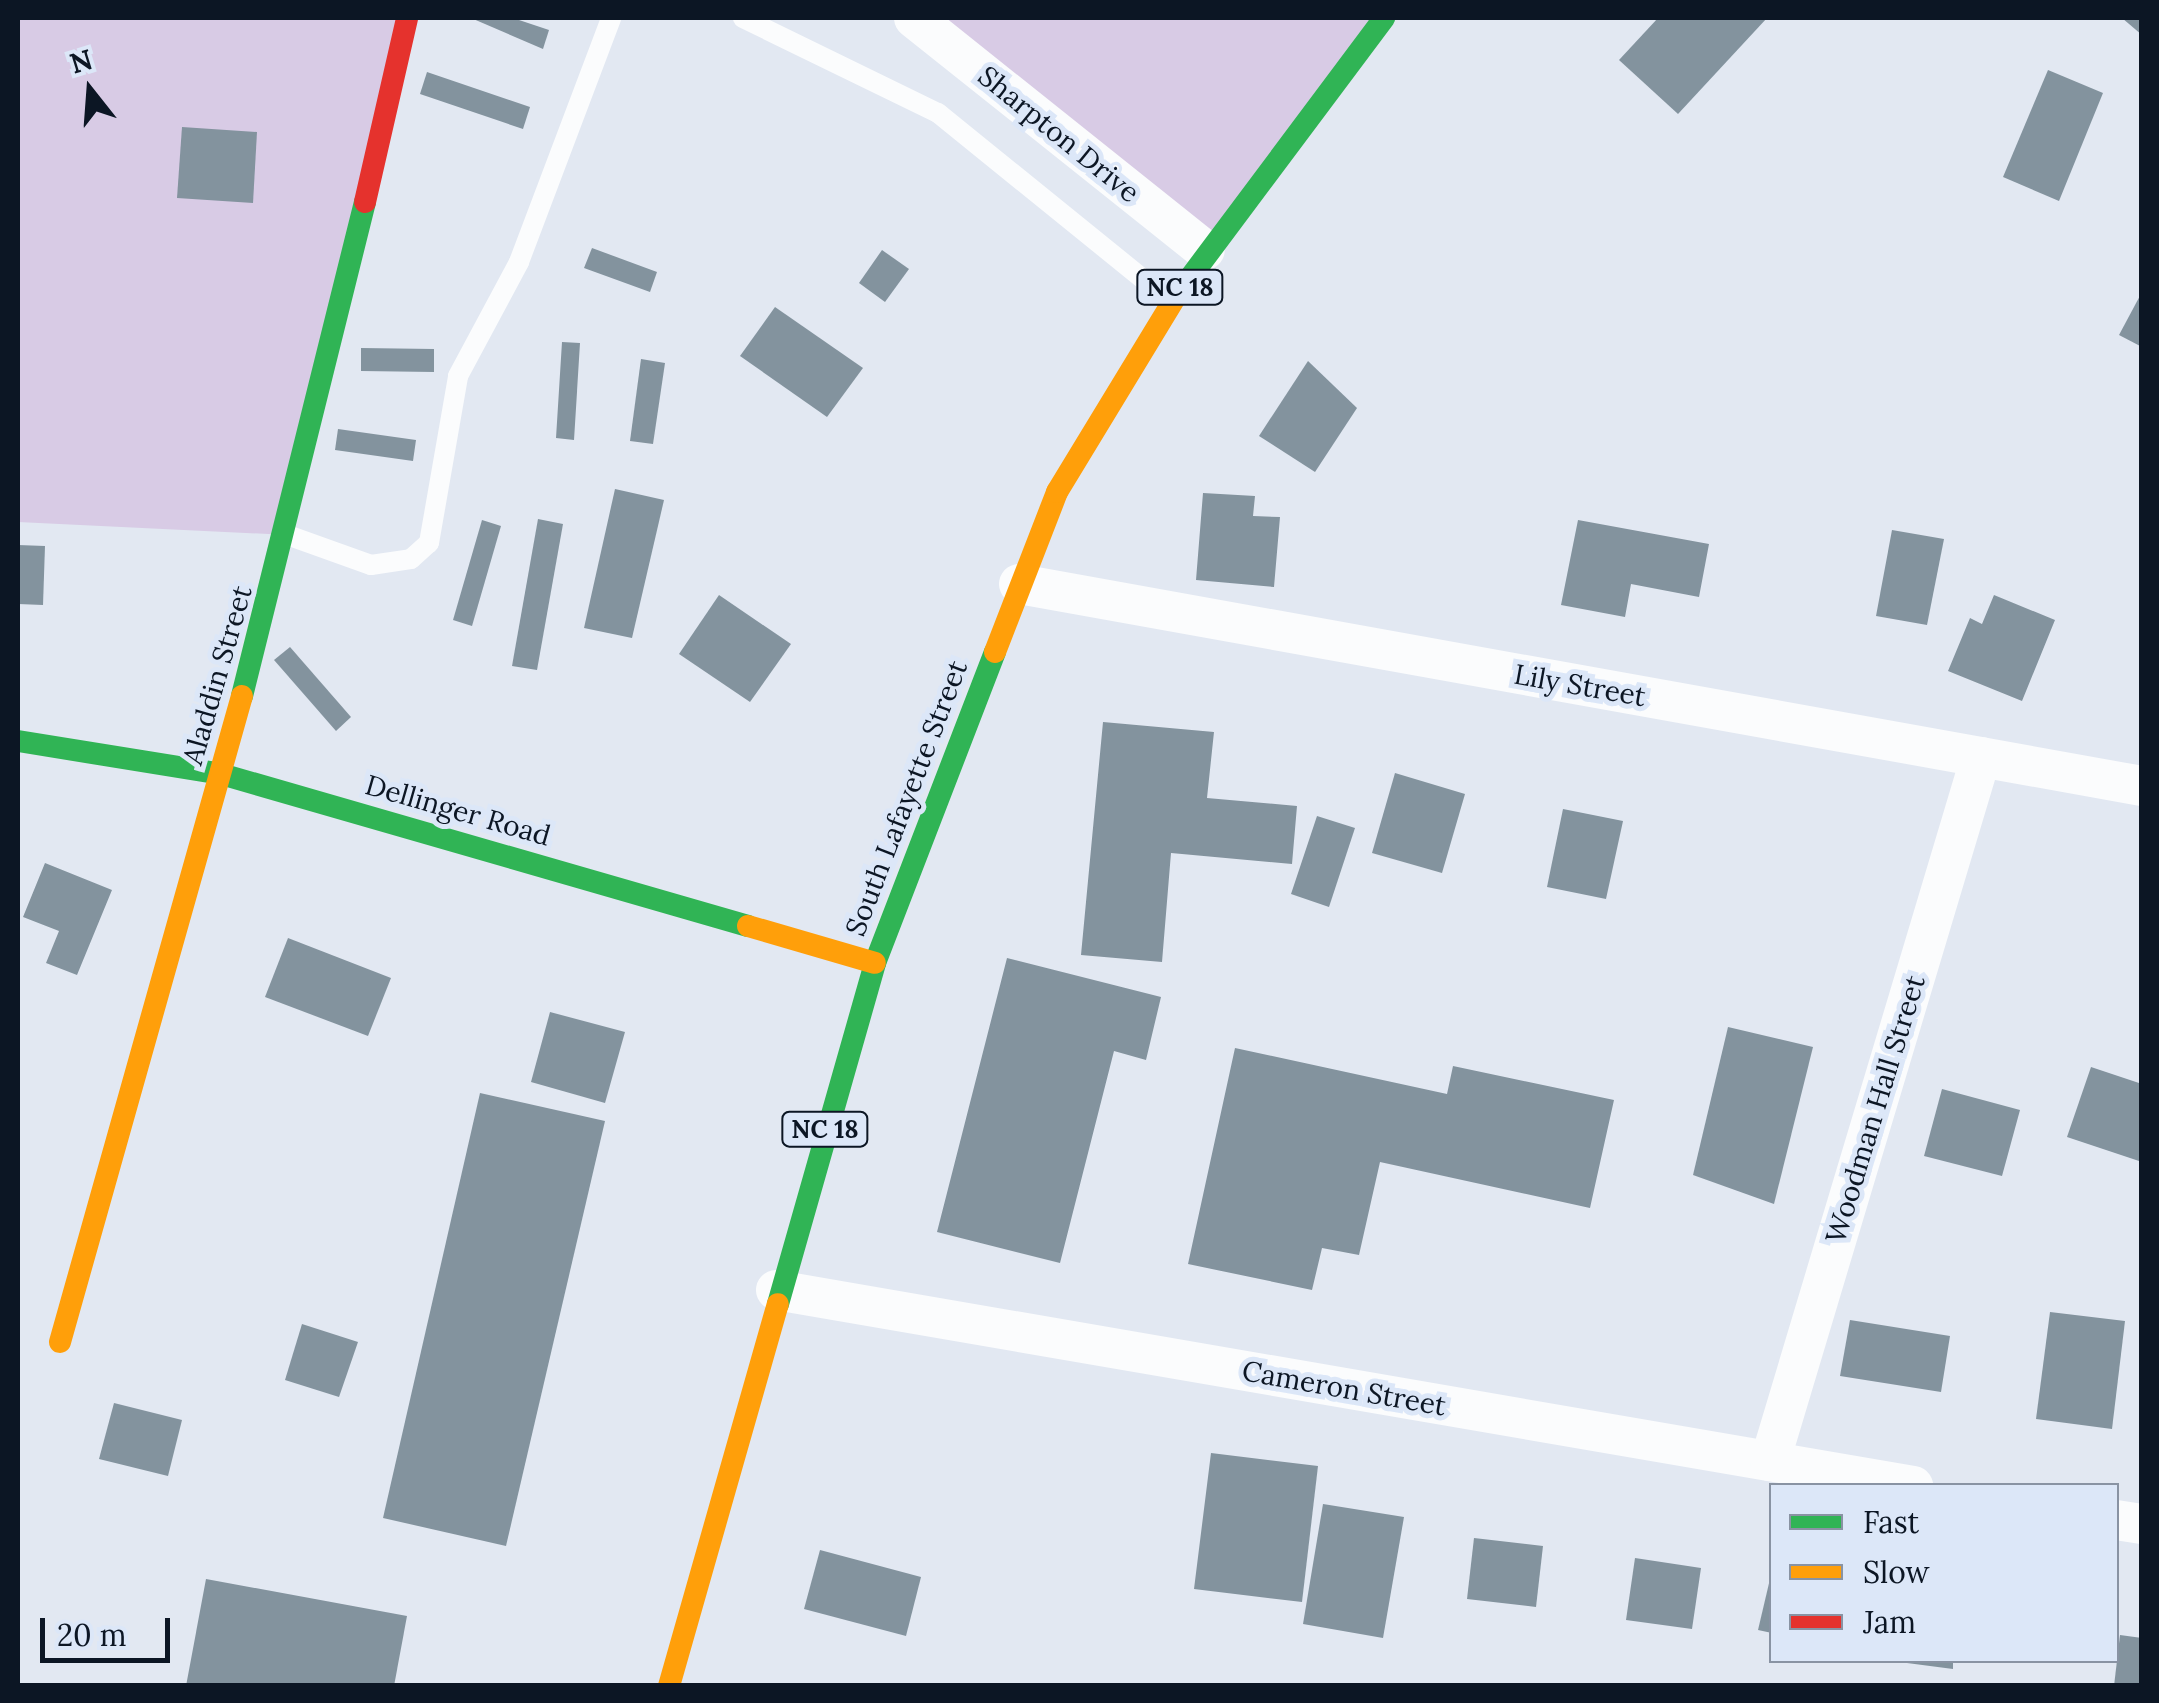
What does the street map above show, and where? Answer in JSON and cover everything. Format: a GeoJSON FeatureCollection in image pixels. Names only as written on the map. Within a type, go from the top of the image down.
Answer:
{"type":"FeatureCollection","features":[{"type":"Feature","properties":{"kind":"street","name":"Aladdin Street"},"geometry":{"type":"LineString","coordinates":[[60,1342],[288,535],[406,18]]}},
{"type":"Feature","properties":{"kind":"street","name":"Sharpton Drive"},"geometry":{"type":"LineString","coordinates":[[914,18],[1205,250]]}},
{"type":"Feature","properties":{"kind":"street","name":"South Lafayette Street"},"geometry":{"type":"LineString","coordinates":[[669,1686],[776,1290],[875,963],[1057,492],[1205,250],[1384,18]]}},
{"type":"Feature","properties":{"kind":"street","name":"Lily Street"},"geometry":{"type":"LineString","coordinates":[[1019,584],[2142,786]]}},
{"type":"Feature","properties":{"kind":"street","name":"Dellinger Road"},"geometry":{"type":"LineString","coordinates":[[18,740],[220,774],[875,963]]}},
{"type":"Feature","properties":{"kind":"street","name":"Woodman Hall Street"},"geometry":{"type":"LineString","coordinates":[[1770,1461],[1981,758]]}},
{"type":"Feature","properties":{"kind":"street","name":"Cameron Street"},"geometry":{"type":"LineString","coordinates":[[776,1290],[1895,1483]]}},
{"type":"Feature","properties":{"kind":"lane"},"geometry":{"type":"LineString","coordinates":[[288,535],[371,565],[411,560],[429,542],[458,376],[520,262],[611,18]]}},
{"type":"Feature","properties":{"kind":"lane"},"geometry":{"type":"LineString","coordinates":[[743,18],[938,113],[1171,302]]}},
{"type":"Feature","properties":{"kind":"shaded area"},"geometry":{"type":"Polygon","coordinates":[[[18,18],[407,18],[288,535],[18,522],[18,18]]]}},
{"type":"Feature","properties":{"kind":"shaded area"},"geometry":{"type":"Polygon","coordinates":[[[914,18],[1384,18],[1205,250],[914,18]]]}},
{"type":"Feature","properties":{"kind":"building"},"geometry":{"type":"Polygon","coordinates":[[[471,18],[513,18],[549,30],[543,49],[471,18]]]}},
{"type":"Feature","properties":{"kind":"building"},"geometry":{"type":"Polygon","coordinates":[[[1658,18],[1767,18],[1678,114],[1619,60],[1658,18]]]}},
{"type":"Feature","properties":{"kind":"building"},"geometry":{"type":"Polygon","coordinates":[[[2122,18],[2142,18],[2142,35],[2122,18]]]}},
{"type":"Feature","properties":{"kind":"building"},"geometry":{"type":"Polygon","coordinates":[[[2048,70],[2103,93],[2059,201],[2003,177],[2048,70]]]}},
{"type":"Feature","properties":{"kind":"building"},"geometry":{"type":"Polygon","coordinates":[[[427,72],[530,107],[523,129],[420,94],[427,72]]]}},
{"type":"Feature","properties":{"kind":"building"},"geometry":{"type":"Polygon","coordinates":[[[182,127],[257,132],[253,203],[177,198],[182,127]]]}},
{"type":"Feature","properties":{"kind":"building"},"geometry":{"type":"Polygon","coordinates":[[[592,248],[657,272],[650,292],[584,268],[592,248]]]}},
{"type":"Feature","properties":{"kind":"building"},"geometry":{"type":"Polygon","coordinates":[[[882,250],[909,269],[885,302],[859,283],[882,250]]]}},
{"type":"Feature","properties":{"kind":"building"},"geometry":{"type":"Polygon","coordinates":[[[2142,292],[2142,347],[2119,335],[2142,292]]]}},
{"type":"Feature","properties":{"kind":"building"},"geometry":{"type":"Polygon","coordinates":[[[775,307],[863,368],[827,417],[740,356],[775,307]]]}},
{"type":"Feature","properties":{"kind":"building"},"geometry":{"type":"Polygon","coordinates":[[[562,342],[580,343],[574,440],[556,438],[562,342]]]}},
{"type":"Feature","properties":{"kind":"building"},"geometry":{"type":"Polygon","coordinates":[[[361,348],[434,349],[434,372],[361,371],[361,348]]]}},
{"type":"Feature","properties":{"kind":"building"},"geometry":{"type":"Polygon","coordinates":[[[641,359],[665,363],[653,444],[630,441],[641,359]]]}},
{"type":"Feature","properties":{"kind":"building"},"geometry":{"type":"Polygon","coordinates":[[[1308,361],[1357,408],[1315,472],[1259,436],[1308,361]]]}},
{"type":"Feature","properties":{"kind":"building"},"geometry":{"type":"Polygon","coordinates":[[[338,429],[416,440],[413,461],[335,450],[338,429]]]}},
{"type":"Feature","properties":{"kind":"building"},"geometry":{"type":"Polygon","coordinates":[[[615,489],[664,500],[632,638],[584,628],[615,489]]]}},
{"type":"Feature","properties":{"kind":"building"},"geometry":{"type":"Polygon","coordinates":[[[1203,493],[1255,496],[1253,516],[1280,517],[1274,587],[1196,580],[1203,493]]]}},
{"type":"Feature","properties":{"kind":"building"},"geometry":{"type":"Polygon","coordinates":[[[538,519],[563,524],[537,670],[512,666],[538,519]]]}},
{"type":"Feature","properties":{"kind":"building"},"geometry":{"type":"Polygon","coordinates":[[[482,520],[501,526],[472,626],[453,620],[482,520]]]}},
{"type":"Feature","properties":{"kind":"building"},"geometry":{"type":"Polygon","coordinates":[[[1578,520],[1709,544],[1699,597],[1631,584],[1625,617],[1561,605],[1578,520]]]}},
{"type":"Feature","properties":{"kind":"building"},"geometry":{"type":"Polygon","coordinates":[[[1892,530],[1944,539],[1927,625],[1876,616],[1892,530]]]}},
{"type":"Feature","properties":{"kind":"building"},"geometry":{"type":"Polygon","coordinates":[[[18,545],[45,546],[43,605],[18,604],[18,545]]]}},
{"type":"Feature","properties":{"kind":"building"},"geometry":{"type":"Polygon","coordinates":[[[719,595],[791,644],[750,702],[679,654],[719,595]]]}},
{"type":"Feature","properties":{"kind":"building"},"geometry":{"type":"Polygon","coordinates":[[[1994,595],[2055,620],[2022,701],[1948,671],[1970,618],[1982,624],[1994,595]]]}},
{"type":"Feature","properties":{"kind":"building"},"geometry":{"type":"Polygon","coordinates":[[[290,647],[351,717],[336,731],[274,660],[290,647]]]}},
{"type":"Feature","properties":{"kind":"building"},"geometry":{"type":"Polygon","coordinates":[[[1103,722],[1214,732],[1207,798],[1297,806],[1292,864],[1171,853],[1162,962],[1081,955],[1103,722]]]}},
{"type":"Feature","properties":{"kind":"building"},"geometry":{"type":"Polygon","coordinates":[[[1395,773],[1465,794],[1442,873],[1372,853],[1395,773]]]}},
{"type":"Feature","properties":{"kind":"building"},"geometry":{"type":"Polygon","coordinates":[[[1563,809],[1623,821],[1606,899],[1547,887],[1563,809]]]}},
{"type":"Feature","properties":{"kind":"building"},"geometry":{"type":"Polygon","coordinates":[[[1317,816],[1355,828],[1329,907],[1291,894],[1317,816]]]}},
{"type":"Feature","properties":{"kind":"building"},"geometry":{"type":"Polygon","coordinates":[[[45,863],[112,890],[77,975],[46,963],[59,931],[23,917],[45,863]]]}},
{"type":"Feature","properties":{"kind":"building"},"geometry":{"type":"Polygon","coordinates":[[[288,938],[391,978],[368,1036],[265,997],[288,938]]]}},
{"type":"Feature","properties":{"kind":"building"},"geometry":{"type":"Polygon","coordinates":[[[1007,958],[1161,997],[1146,1060],[1114,1051],[1060,1263],[937,1232],[1007,958]]]}},
{"type":"Feature","properties":{"kind":"building"},"geometry":{"type":"Polygon","coordinates":[[[550,1012],[625,1032],[605,1103],[531,1082],[550,1012]]]}},
{"type":"Feature","properties":{"kind":"building"},"geometry":{"type":"Polygon","coordinates":[[[1728,1027],[1813,1047],[1774,1204],[1693,1175],[1728,1027]]]}},
{"type":"Feature","properties":{"kind":"building"},"geometry":{"type":"Polygon","coordinates":[[[1235,1048],[1447,1094],[1453,1066],[1614,1100],[1590,1208],[1380,1162],[1359,1255],[1322,1248],[1312,1290],[1188,1264],[1235,1048]]]}},
{"type":"Feature","properties":{"kind":"building"},"geometry":{"type":"Polygon","coordinates":[[[2091,1067],[2142,1084],[2142,1162],[2067,1137],[2091,1067]]]}},
{"type":"Feature","properties":{"kind":"building"},"geometry":{"type":"Polygon","coordinates":[[[1942,1089],[2020,1110],[2002,1176],[1924,1156],[1942,1089]]]}},
{"type":"Feature","properties":{"kind":"building"},"geometry":{"type":"Polygon","coordinates":[[[480,1093],[605,1121],[506,1546],[383,1518],[480,1093]]]}},
{"type":"Feature","properties":{"kind":"building"},"geometry":{"type":"Polygon","coordinates":[[[2050,1312],[2125,1321],[2112,1429],[2036,1419],[2050,1312]]]}},
{"type":"Feature","properties":{"kind":"building"},"geometry":{"type":"Polygon","coordinates":[[[1850,1320],[1950,1336],[1941,1392],[1840,1376],[1850,1320]]]}},
{"type":"Feature","properties":{"kind":"building"},"geometry":{"type":"Polygon","coordinates":[[[302,1324],[358,1342],[339,1397],[285,1380],[302,1324]]]}},
{"type":"Feature","properties":{"kind":"building"},"geometry":{"type":"Polygon","coordinates":[[[114,1403],[182,1420],[168,1476],[99,1459],[114,1403]]]}},
{"type":"Feature","properties":{"kind":"building"},"geometry":{"type":"Polygon","coordinates":[[[1211,1453],[1318,1466],[1302,1602],[1194,1589],[1211,1453]]]}},
{"type":"Feature","properties":{"kind":"building"},"geometry":{"type":"Polygon","coordinates":[[[1323,1504],[1404,1517],[1383,1638],[1303,1624],[1323,1504]]]}},
{"type":"Feature","properties":{"kind":"building"},"geometry":{"type":"Polygon","coordinates":[[[1474,1538],[1543,1546],[1536,1607],[1467,1599],[1474,1538]]]}},
{"type":"Feature","properties":{"kind":"building"},"geometry":{"type":"Polygon","coordinates":[[[820,1550],[921,1577],[906,1636],[804,1609],[820,1550]]]}},
{"type":"Feature","properties":{"kind":"building"},"geometry":{"type":"Polygon","coordinates":[[[1635,1558],[1701,1568],[1692,1629],[1626,1620],[1635,1558]]]}},
{"type":"Feature","properties":{"kind":"building"},"geometry":{"type":"Polygon","coordinates":[[[206,1579],[407,1616],[394,1686],[186,1686],[206,1579]]]}},
{"type":"Feature","properties":{"kind":"building"},"geometry":{"type":"Polygon","coordinates":[[[1769,1583],[1769,1632],[1758,1630],[1769,1583]]]}},
{"type":"Feature","properties":{"kind":"building"},"geometry":{"type":"Polygon","coordinates":[[[2120,1635],[2142,1638],[2142,1686],[2114,1686],[2120,1635]]]}},
{"type":"Feature","properties":{"kind":"building"},"geometry":{"type":"Polygon","coordinates":[[[1907,1663],[1953,1663],[1953,1669],[1907,1663]]]}},
{"type":"Feature","properties":{"kind":"traffic: fast"},"geometry":{"type":"LineString","coordinates":[[1177,295],[1384,18]]}},
{"type":"Feature","properties":{"kind":"traffic: fast"},"geometry":{"type":"LineString","coordinates":[[242,696],[365,202]]}},
{"type":"Feature","properties":{"kind":"traffic: fast"},"geometry":{"type":"LineString","coordinates":[[778,1304],[875,963],[995,652]]}},
{"type":"Feature","properties":{"kind":"traffic: fast"},"geometry":{"type":"LineString","coordinates":[[18,741],[221,774],[748,926]]}},
{"type":"Feature","properties":{"kind":"traffic: slow"},"geometry":{"type":"LineString","coordinates":[[995,652],[1057,492],[1177,295]]}},
{"type":"Feature","properties":{"kind":"traffic: slow"},"geometry":{"type":"LineString","coordinates":[[60,1342],[242,696]]}},
{"type":"Feature","properties":{"kind":"traffic: slow"},"geometry":{"type":"LineString","coordinates":[[748,926],[875,963]]}},
{"type":"Feature","properties":{"kind":"traffic: slow"},"geometry":{"type":"LineString","coordinates":[[669,1686],[778,1304]]}},
{"type":"Feature","properties":{"kind":"traffic: jam"},"geometry":{"type":"LineString","coordinates":[[365,202],[407,18]]}}]}
